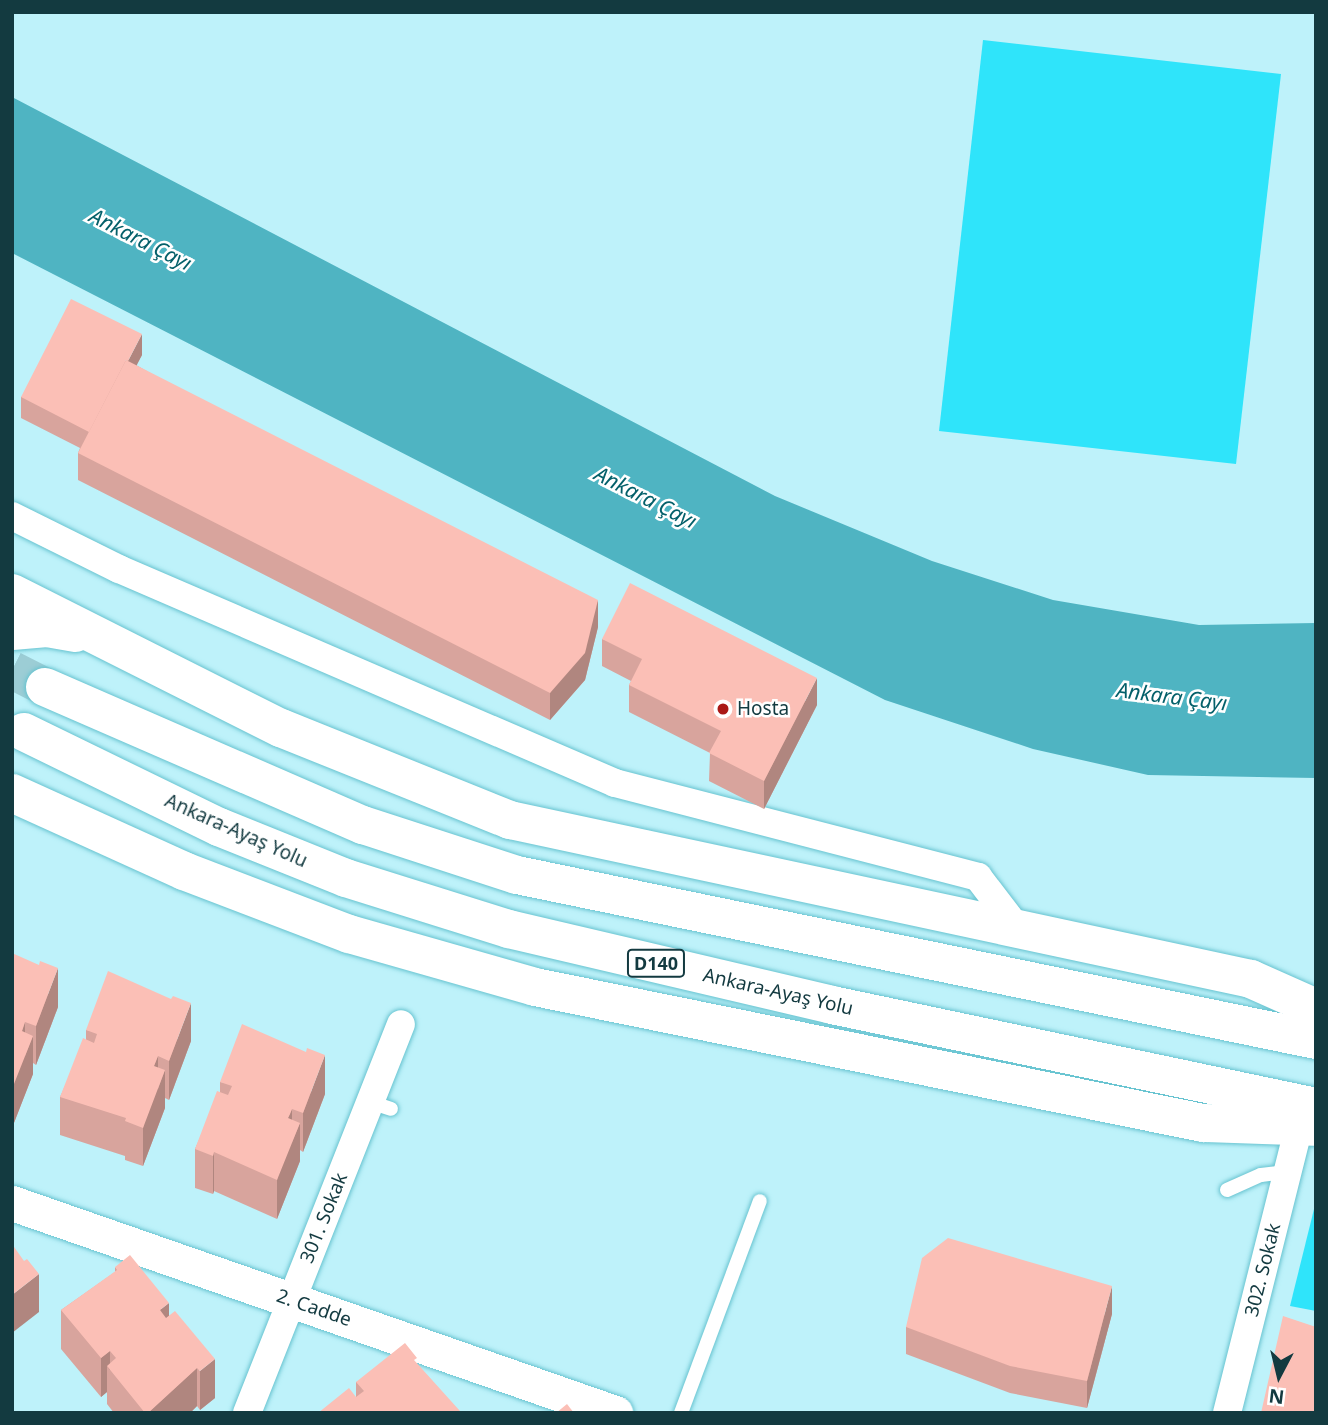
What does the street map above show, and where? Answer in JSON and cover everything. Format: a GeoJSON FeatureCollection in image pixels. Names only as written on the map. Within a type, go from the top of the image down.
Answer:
{"type":"FeatureCollection","features":[{"type":"Feature","properties":{"kind":"highway"},"geometry":{"type":"LineString","coordinates":[[12,593],[91,636],[281,728],[510,820],[1251,979],[1316,1008]]}},
{"type":"Feature","properties":{"kind":"highway"},"geometry":{"type":"LineString","coordinates":[[12,631],[47,628],[91,636]]}},
{"type":"Feature","properties":{"kind":"highway"},"geometry":{"type":"LineString","coordinates":[[45,687],[363,824],[517,875],[1316,1040]]}},
{"type":"Feature","properties":{"kind":"highway","name":"Ankara-Ayaş Yolu"},"geometry":{"type":"LineString","coordinates":[[24,732],[219,827],[295,858],[346,878],[509,929],[1310,1120]]}},
{"type":"Feature","properties":{"kind":"highway"},"geometry":{"type":"LineString","coordinates":[[12,793],[184,871],[349,934],[522,984],[1203,1123],[1310,1120]]}},
{"type":"Feature","properties":{"kind":"street"},"geometry":{"type":"LineString","coordinates":[[12,516],[119,569],[615,783],[978,877],[1017,928]]}},
{"type":"Feature","properties":{"kind":"street","name":"301. Sokak"},"geometry":{"type":"LineString","coordinates":[[247,1413],[292,1300],[380,1105],[401,1024]]}},
{"type":"Feature","properties":{"kind":"street","name":"302. Sokak"},"geometry":{"type":"LineString","coordinates":[[1227,1413],[1287,1172],[1310,1120]]}},
{"type":"Feature","properties":{"kind":"street","name":"2. Cadde"},"geometry":{"type":"LineString","coordinates":[[12,1203],[615,1413]]}},
{"type":"Feature","properties":{"kind":"lane"},"geometry":{"type":"LineString","coordinates":[[1227,1190],[1261,1175],[1287,1172]]}},
{"type":"Feature","properties":{"kind":"lane"},"geometry":{"type":"LineString","coordinates":[[681,1413],[760,1201]]}},
{"type":"Feature","properties":{"kind":"shaded area"},"geometry":{"type":"Polygon","coordinates":[[[983,40],[1281,74],[1236,464],[939,431],[983,40]]]}},
{"type":"Feature","properties":{"kind":"shaded area"},"geometry":{"type":"Polygon","coordinates":[[[1316,1201],[1316,1311],[1290,1306],[1316,1201]]]}},
{"type":"Feature","properties":{"kind":"water","name":"Ankara Çayı"},"geometry":{"type":"Polygon","coordinates":[[[12,97],[775,496],[932,561],[1053,600],[1199,625],[1316,623],[1316,778],[1148,775],[1033,749],[885,700],[12,253],[12,97]]]}},
{"type":"Feature","properties":{"kind":"building"},"geometry":{"type":"Polygon","coordinates":[[[71,299],[142,334],[89,432],[21,397],[71,299]]]}},
{"type":"Feature","properties":{"kind":"building"},"geometry":{"type":"Polygon","coordinates":[[[126,360],[598,600],[585,653],[550,693],[78,453],[126,360]]]}},
{"type":"Feature","properties":{"kind":"building","name":"Hosta"},"geometry":{"type":"Polygon","coordinates":[[[630,583],[817,678],[764,781],[709,753],[721,731],[629,685],[642,659],[602,639],[630,583]]]}},
{"type":"Feature","properties":{"kind":"building"},"geometry":{"type":"Polygon","coordinates":[[[12,953],[39,965],[40,961],[58,968],[36,1026],[25,1022],[22,1031],[33,1036],[12,1089],[12,953]]]}},
{"type":"Feature","properties":{"kind":"building"},"geometry":{"type":"Polygon","coordinates":[[[108,971],[171,999],[173,996],[191,1003],[169,1061],[158,1056],[154,1066],[165,1070],[143,1128],[125,1121],[126,1118],[60,1097],[83,1038],[94,1043],[97,1034],[86,1030],[108,971]]]}},
{"type":"Feature","properties":{"kind":"building"},"geometry":{"type":"Polygon","coordinates":[[[242,1024],[306,1052],[307,1048],[325,1055],[303,1113],[292,1109],[288,1118],[300,1123],[277,1180],[214,1152],[213,1156],[195,1149],[217,1091],[228,1095],[232,1086],[220,1082],[242,1024]]]}},
{"type":"Feature","properties":{"kind":"building"},"geometry":{"type":"Polygon","coordinates":[[[948,1238],[1112,1286],[1087,1381],[1010,1366],[906,1327],[922,1258],[948,1238]]]}},
{"type":"Feature","properties":{"kind":"building"},"geometry":{"type":"Polygon","coordinates":[[[12,1244],[24,1261],[27,1259],[39,1274],[12,1295],[12,1244]]]}},
{"type":"Feature","properties":{"kind":"building"},"geometry":{"type":"Polygon","coordinates":[[[130,1255],[169,1303],[160,1310],[166,1318],[175,1311],[215,1359],[200,1371],[197,1368],[148,1413],[145,1413],[107,1366],[116,1358],[110,1351],[101,1358],[61,1310],[117,1270],[115,1267],[130,1255]]]}},
{"type":"Feature","properties":{"kind":"building"},"geometry":{"type":"Polygon","coordinates":[[[1283,1316],[1316,1327],[1316,1413],[1261,1413],[1283,1316]]]}},
{"type":"Feature","properties":{"kind":"building"},"geometry":{"type":"Polygon","coordinates":[[[405,1343],[417,1358],[414,1360],[459,1413],[318,1413],[349,1388],[356,1397],[364,1391],[356,1382],[405,1343]]]}},
{"type":"Feature","properties":{"kind":"building"},"geometry":{"type":"Polygon","coordinates":[[[567,1404],[574,1413],[556,1413],[567,1404]]]}},
{"type":"Feature","properties":{"kind":"tunnel"},"geometry":{"type":"LineString","coordinates":[[12,670],[45,687]]}},
{"type":"Feature","properties":{"kind":"place","name":"Hosta"},"geometry":{"type":"Point","coordinates":[723,709]}}]}
